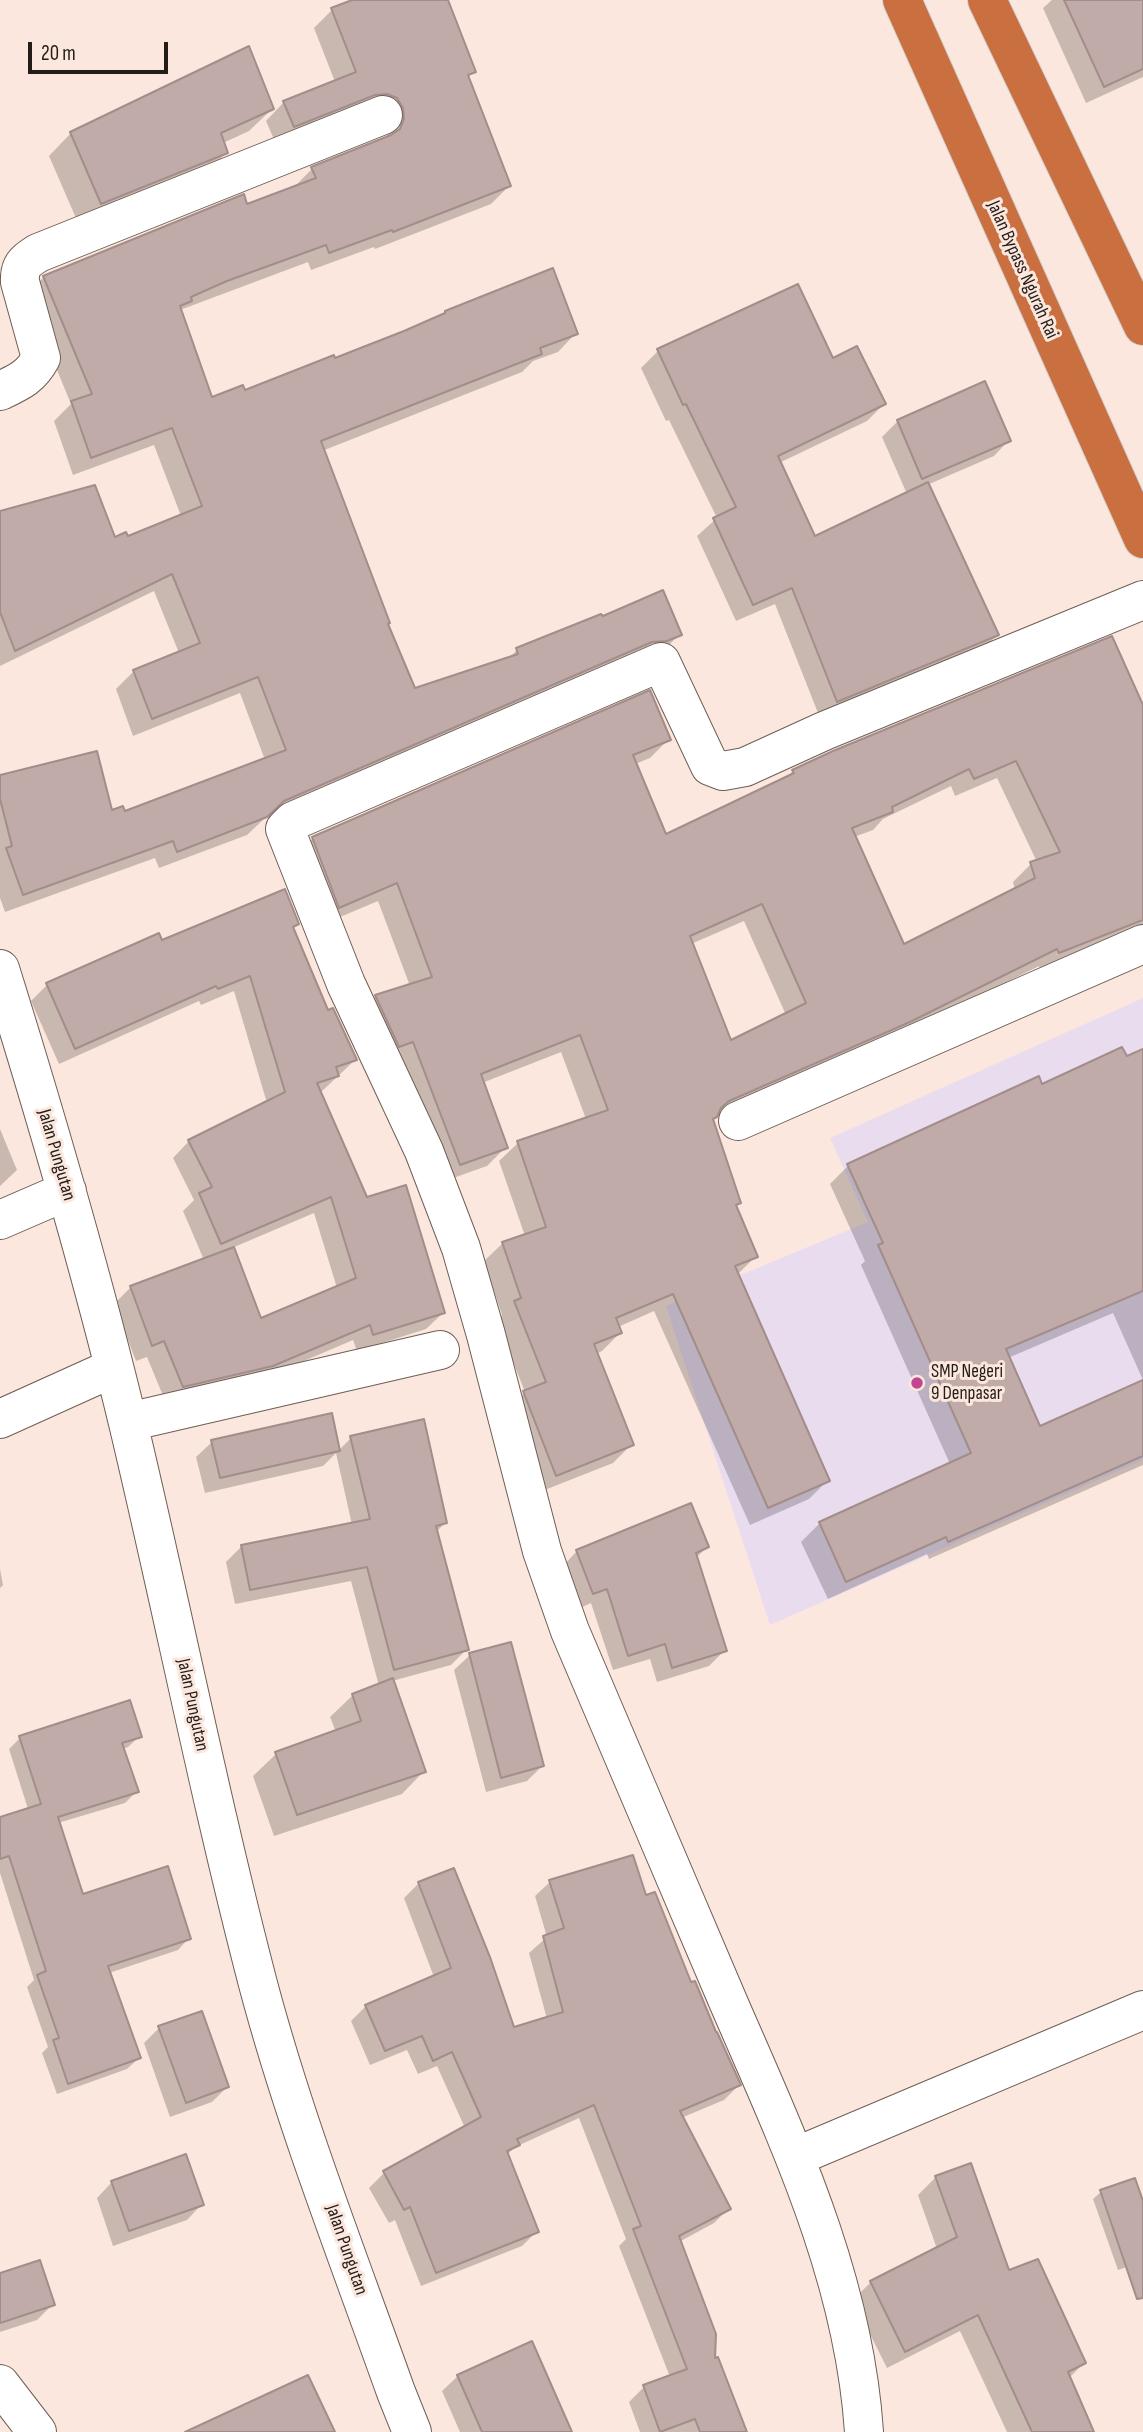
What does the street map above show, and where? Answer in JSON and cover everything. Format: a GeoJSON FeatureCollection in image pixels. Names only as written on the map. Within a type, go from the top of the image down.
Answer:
{"type":"FeatureCollection","features":[{"type":"Feature","properties":{"kind":"highway","name":"Jalan Bypass Ngurah Rai"},"geometry":{"type":"LineString","coordinates":[[902,0],[1143,540]]}},
{"type":"Feature","properties":{"kind":"highway"},"geometry":{"type":"LineString","coordinates":[[990,1],[1143,326]]}},
{"type":"Feature","properties":{"kind":"street"},"geometry":{"type":"LineString","coordinates":[[0,391],[26,379],[33,373],[41,358],[20,282],[19,271],[25,261],[51,248],[383,115]]}},
{"type":"Feature","properties":{"kind":"street"},"geometry":{"type":"LineString","coordinates":[[864,2432],[856,2351],[839,2279],[795,2157],[570,1631],[542,1551],[461,1248],[424,1151],[346,985],[285,829],[293,821],[661,662],[710,766],[723,771],[745,768],[824,731],[1143,600]]}},
{"type":"Feature","properties":{"kind":"street"},"geometry":{"type":"LineString","coordinates":[[738,1121],[1143,944]]}},
{"type":"Feature","properties":{"kind":"street","name":"Jalan Pungutan"},"geometry":{"type":"LineString","coordinates":[[0,969],[67,1191],[128,1422],[175,1622],[220,1835],[259,1988],[294,2104],[412,2432]]}},
{"type":"Feature","properties":{"kind":"street"},"geometry":{"type":"LineString","coordinates":[[0,1220],[67,1191]]}},
{"type":"Feature","properties":{"kind":"street"},"geometry":{"type":"LineString","coordinates":[[128,1422],[440,1350]]}},
{"type":"Feature","properties":{"kind":"street"},"geometry":{"type":"LineString","coordinates":[[0,1419],[113,1368]]}},
{"type":"Feature","properties":{"kind":"street"},"geometry":{"type":"LineString","coordinates":[[795,2157],[1143,2010]]}},
{"type":"Feature","properties":{"kind":"street"},"geometry":{"type":"LineString","coordinates":[[1,2386],[37,2432]]}},
{"type":"Feature","properties":{"kind":"shaded area","name":"SMP Negeri 9 Denpasar"},"geometry":{"type":"Polygon","coordinates":[[[1143,998],[1143,1460],[770,1625],[666,1306],[868,1222],[830,1138],[1143,998]]]}},
{"type":"Feature","properties":{"kind":"building"},"geometry":{"type":"Polygon","coordinates":[[[352,0],[448,0],[476,72],[468,75],[511,186],[393,232],[392,230],[329,253],[326,245],[191,297],[192,301],[180,306],[212,397],[243,385],[245,390],[334,355],[335,358],[553,268],[578,334],[540,348],[542,354],[321,441],[390,623],[388,624],[415,688],[518,654],[516,648],[601,614],[603,616],[663,590],[682,635],[667,641],[652,642],[284,801],[267,817],[177,852],[173,841],[23,895],[6,848],[12,846],[0,799],[0,775],[97,751],[112,810],[123,806],[125,811],[286,750],[258,677],[152,719],[133,670],[200,643],[172,574],[15,651],[0,612],[0,511],[95,485],[115,537],[126,532],[128,536],[202,506],[172,428],[91,458],[71,401],[92,394],[43,276],[244,194],[247,204],[316,178],[311,167],[400,129],[404,119],[403,108],[397,98],[387,94],[375,95],[294,127],[283,101],[356,72],[331,8],[352,0]]]}},
{"type":"Feature","properties":{"kind":"building"},"geometry":{"type":"Polygon","coordinates":[[[1064,0],[1143,0],[1143,69],[1104,87],[1064,0]]]}},
{"type":"Feature","properties":{"kind":"building"},"geometry":{"type":"Polygon","coordinates":[[[249,46],[274,109],[221,133],[228,153],[101,204],[70,132],[249,46]]]}},
{"type":"Feature","properties":{"kind":"building"},"geometry":{"type":"Polygon","coordinates":[[[798,284],[833,358],[857,346],[886,404],[778,456],[815,536],[928,482],[999,635],[837,702],[792,588],[753,605],[713,518],[736,507],[657,349],[798,284]]]}},
{"type":"Feature","properties":{"kind":"building"},"geometry":{"type":"Polygon","coordinates":[[[985,381],[1011,441],[922,479],[897,420],[985,381]]]}},
{"type":"Feature","properties":{"kind":"building"},"geometry":{"type":"Polygon","coordinates":[[[1112,636],[1143,705],[1143,920],[1059,953],[1057,949],[910,1022],[729,1101],[713,1119],[741,1203],[736,1205],[758,1257],[735,1266],[830,1481],[768,1508],[673,1294],[616,1318],[622,1333],[594,1344],[634,1445],[556,1476],[523,1391],[546,1382],[514,1301],[521,1298],[502,1242],[546,1227],[517,1141],[608,1110],[580,1035],[481,1074],[508,1148],[460,1165],[413,1042],[399,1047],[375,995],[432,977],[397,883],[339,908],[312,837],[650,690],[671,740],[633,755],[666,834],[794,773],[792,770],[1112,636]],[[1016,761],[974,779],[969,769],[892,807],[893,812],[852,828],[904,944],[1035,878],[1030,862],[1060,852],[1016,761]],[[762,904],[690,936],[731,1040],[806,1003],[762,904]]]}},
{"type":"Feature","properties":{"kind":"building"},"geometry":{"type":"Polygon","coordinates":[[[285,889],[299,924],[293,927],[328,1010],[333,1008],[357,1060],[336,1067],[339,1076],[317,1083],[367,1197],[406,1185],[445,1313],[373,1335],[370,1325],[273,1366],[183,1387],[164,1341],[152,1346],[130,1286],[234,1247],[261,1318],[356,1278],[331,1197],[221,1244],[199,1193],[212,1187],[188,1140],[285,1092],[250,976],[218,989],[216,986],[75,1049],[46,983],[159,933],[162,940],[285,889]]]}},
{"type":"Feature","properties":{"kind":"building"},"geometry":{"type":"Polygon","coordinates":[[[1122,1047],[1127,1056],[1143,1049],[1143,1291],[1006,1349],[1040,1426],[1143,1380],[1143,1456],[948,1542],[946,1537],[846,1582],[819,1522],[971,1453],[878,1245],[883,1243],[847,1164],[1039,1076],[1042,1084],[1122,1047]]]}},
{"type":"Feature","properties":{"kind":"building"},"geometry":{"type":"Polygon","coordinates":[[[332,1413],[340,1451],[220,1478],[211,1440],[332,1413]]]}},
{"type":"Feature","properties":{"kind":"building"},"geometry":{"type":"Polygon","coordinates":[[[424,1419],[447,1523],[436,1526],[469,1650],[394,1670],[367,1567],[250,1590],[241,1545],[370,1519],[350,1436],[424,1419]]]}},
{"type":"Feature","properties":{"kind":"building"},"geometry":{"type":"Polygon","coordinates":[[[691,1503],[709,1547],[696,1553],[727,1651],[672,1668],[665,1644],[628,1656],[607,1589],[593,1594],[576,1550],[691,1503]]]}},
{"type":"Feature","properties":{"kind":"building"},"geometry":{"type":"Polygon","coordinates":[[[511,1642],[544,1766],[501,1778],[469,1653],[511,1642]]]}},
{"type":"Feature","properties":{"kind":"building"},"geometry":{"type":"Polygon","coordinates":[[[393,1678],[426,1772],[297,1815],[275,1752],[361,1721],[352,1694],[393,1678]]]}},
{"type":"Feature","properties":{"kind":"building"},"geometry":{"type":"Polygon","coordinates":[[[130,1700],[142,1737],[122,1743],[139,1792],[58,1817],[83,1894],[168,1866],[191,1939],[108,1966],[141,2058],[68,2084],[53,2040],[59,2038],[37,1975],[46,1971],[9,1856],[0,1859],[0,1817],[41,1804],[19,1736],[130,1700]]]}},
{"type":"Feature","properties":{"kind":"building"},"geometry":{"type":"Polygon","coordinates":[[[633,1855],[646,1895],[655,1892],[691,1982],[695,1981],[741,2085],[680,2111],[731,2209],[679,2236],[716,2334],[715,2358],[718,2357],[747,2432],[700,2432],[695,2419],[660,2432],[643,2385],[687,2369],[633,2229],[641,2226],[594,2105],[517,2139],[520,2145],[507,2151],[539,2232],[436,2273],[410,2207],[404,2210],[383,2171],[481,2117],[452,2052],[433,2061],[422,2036],[385,2051],[365,2005],[451,1968],[418,1882],[454,1868],[490,1957],[514,2027],[563,2012],[543,1936],[564,1928],[549,1880],[633,1855]]]}},
{"type":"Feature","properties":{"kind":"building"},"geometry":{"type":"Polygon","coordinates":[[[202,2011],[229,2087],[186,2103],[158,2026],[202,2011]]]}},
{"type":"Feature","properties":{"kind":"building"},"geometry":{"type":"Polygon","coordinates":[[[186,2154],[204,2205],[129,2231],[111,2181],[186,2154]]]}},
{"type":"Feature","properties":{"kind":"building"},"geometry":{"type":"Polygon","coordinates":[[[971,2163],[1009,2270],[1038,2259],[1086,2363],[1068,2372],[1094,2432],[1032,2432],[978,2315],[905,2352],[870,2281],[957,2237],[935,2176],[971,2163]]]}},
{"type":"Feature","properties":{"kind":"building"},"geometry":{"type":"Polygon","coordinates":[[[1135,2178],[1143,2201],[1143,2298],[1137,2299],[1100,2190],[1135,2178]]]}},
{"type":"Feature","properties":{"kind":"building"},"geometry":{"type":"Polygon","coordinates":[[[40,2260],[55,2305],[0,2323],[0,2273],[40,2260]]]}},
{"type":"Feature","properties":{"kind":"building"},"geometry":{"type":"Polygon","coordinates":[[[532,2341],[572,2432],[482,2432],[457,2375],[532,2341]]]}},
{"type":"Feature","properties":{"kind":"building"},"geometry":{"type":"Polygon","coordinates":[[[308,2375],[335,2432],[185,2432],[308,2375]]]}},
{"type":"Feature","properties":{"kind":"place","name":"SMP Negeri 9 Denpasar"},"geometry":{"type":"Point","coordinates":[917,1383]}}]}
